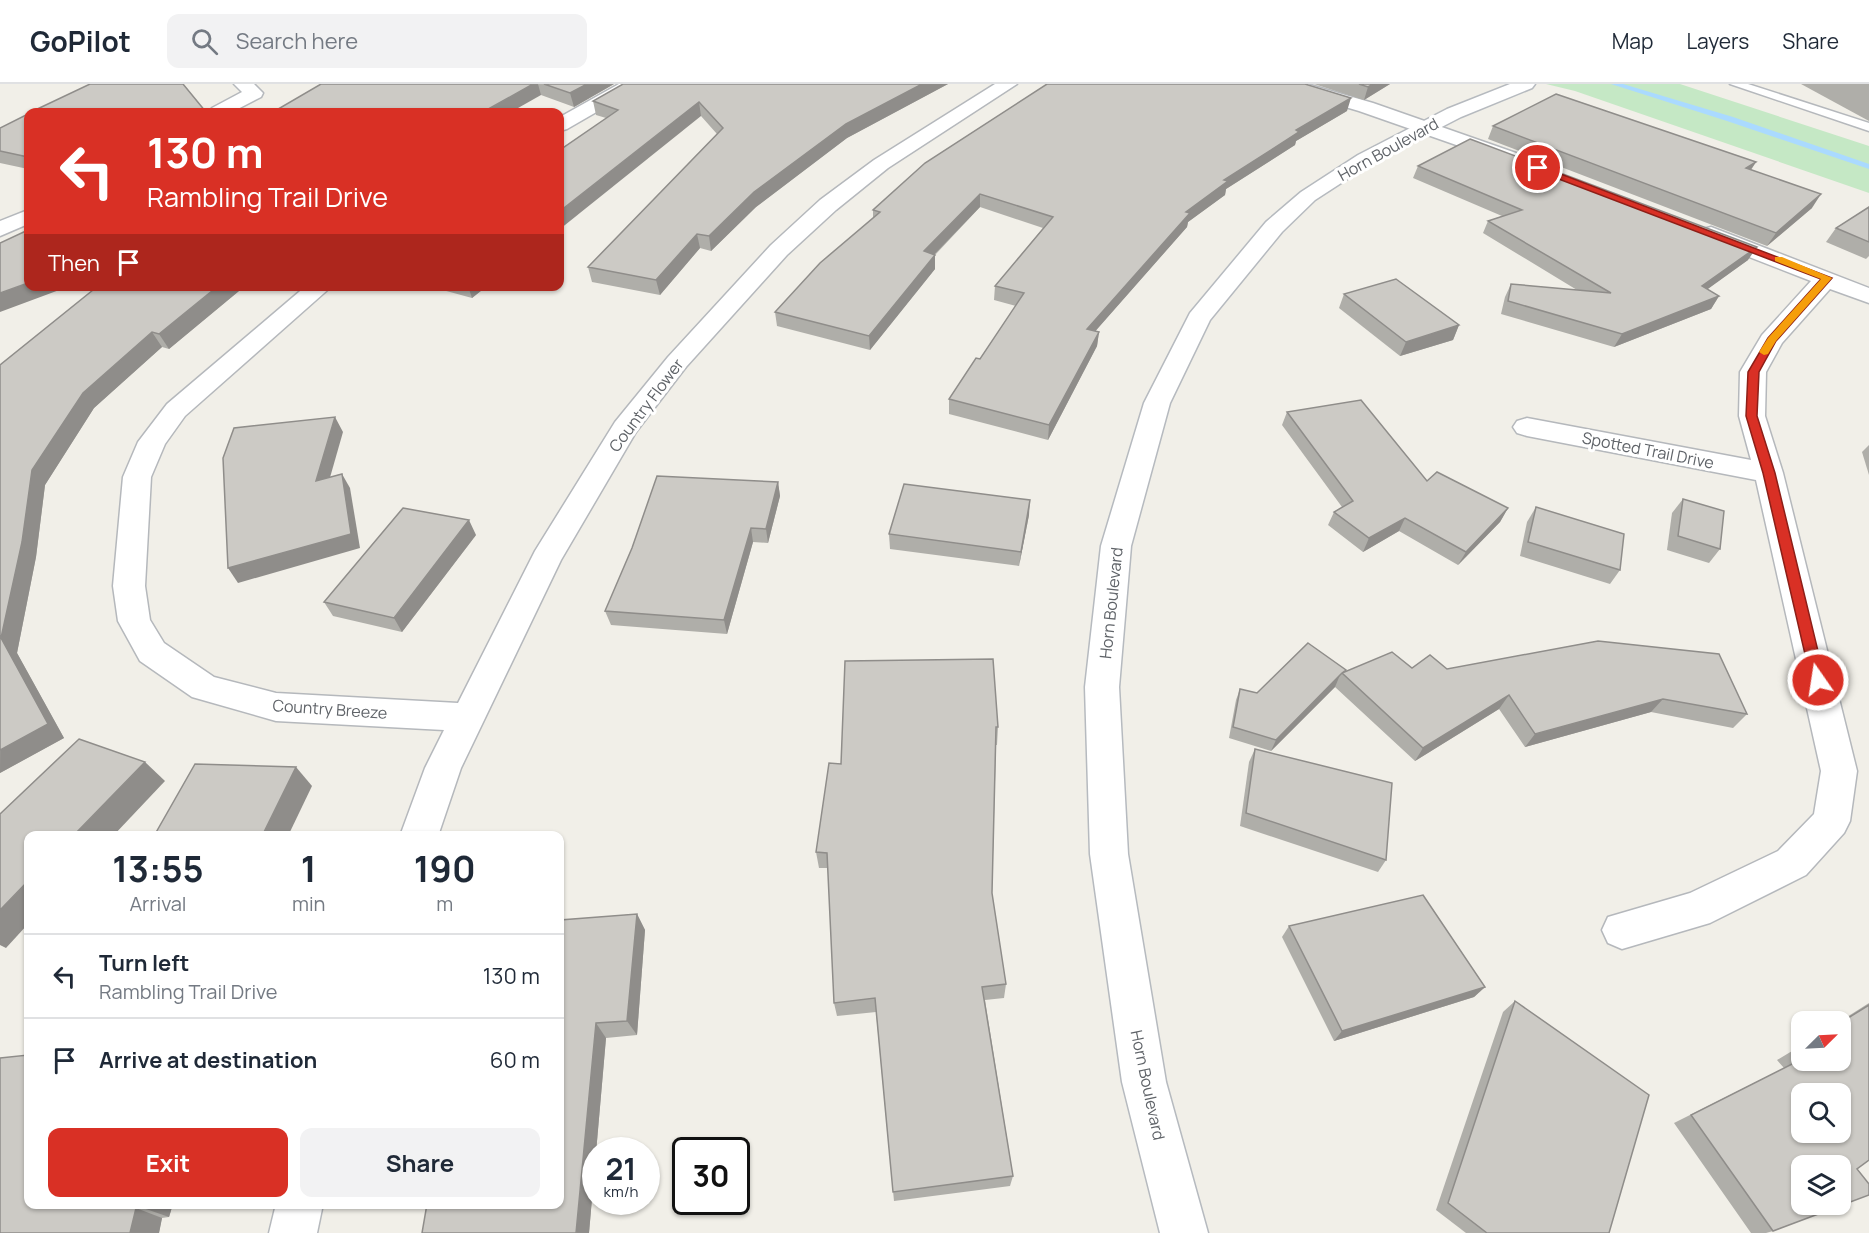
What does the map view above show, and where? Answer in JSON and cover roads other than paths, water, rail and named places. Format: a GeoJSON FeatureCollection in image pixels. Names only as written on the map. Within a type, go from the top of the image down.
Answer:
{"type":"FeatureCollection","features":[{"type":"Feature","properties":{"kind":"street"},"geometry":{"type":"LineString","coordinates":[[226,108],[254,93],[243,84]]}},
{"type":"Feature","properties":{"kind":"street"},"geometry":{"type":"LineString","coordinates":[[564,123],[632,84]]}},
{"type":"Feature","properties":{"kind":"street","name":"Country Flower"},"geometry":{"type":"LineString","coordinates":[[421,831],[443,768],[466,717],[546,559],[625,428],[677,362],[779,250],[828,205],[881,164],[1008,84]]}},
{"type":"Feature","properties":{"kind":"street"},"geometry":{"type":"LineString","coordinates":[[1287,84],[1366,107],[1425,129],[1471,142],[1526,164]]}},
{"type":"Feature","properties":{"kind":"street","name":"Horn Boulevard"},"geometry":{"type":"LineString","coordinates":[[1185,1233],[1144,1082],[1109,854],[1102,687],[1116,546],[1157,403],[1199,318],[1274,227],[1308,196],[1365,159],[1454,113],[1526,84]]}},
{"type":"Feature","properties":{"kind":"street"},"geometry":{"type":"LineString","coordinates":[[0,229],[24,218]]}},
{"type":"Feature","properties":{"kind":"street"},"geometry":{"type":"LineString","coordinates":[[1693,227],[1869,296]]}},
{"type":"Feature","properties":{"kind":"street"},"geometry":{"type":"LineString","coordinates":[[1622,930],[1696,910],[1792,863],[1831,821],[1839,771],[1769,473],[1752,416],[1753,372],[1772,340],[1827,278]]}},
{"type":"Feature","properties":{"kind":"street","name":"Country Breeze"},"geometry":{"type":"LineString","coordinates":[[315,291],[285,314],[176,410],[152,442],[137,477],[129,586],[134,621],[152,652],[204,688],[276,707],[466,717]]}},
{"type":"Feature","properties":{"kind":"street","name":"Spotted Trail Drive"},"geometry":{"type":"LineString","coordinates":[[1527,427],[1769,473]]}},
{"type":"Feature","properties":{"kind":"street"},"geometry":{"type":"LineString","coordinates":[[293,1233],[299,1209]]}},
{"type":"Feature","properties":{"kind":"lane"},"geometry":{"type":"LineString","coordinates":[[1736,84],[1869,128]]}},
{"type":"Feature","properties":{"kind":"lane"},"geometry":{"type":"LineString","coordinates":[[1754,90],[1768,84]]}},
{"type":"Feature","properties":{"kind":"waterway"},"geometry":{"type":"LineString","coordinates":[[1615,84],[1730,119],[1869,167]]}}]}
